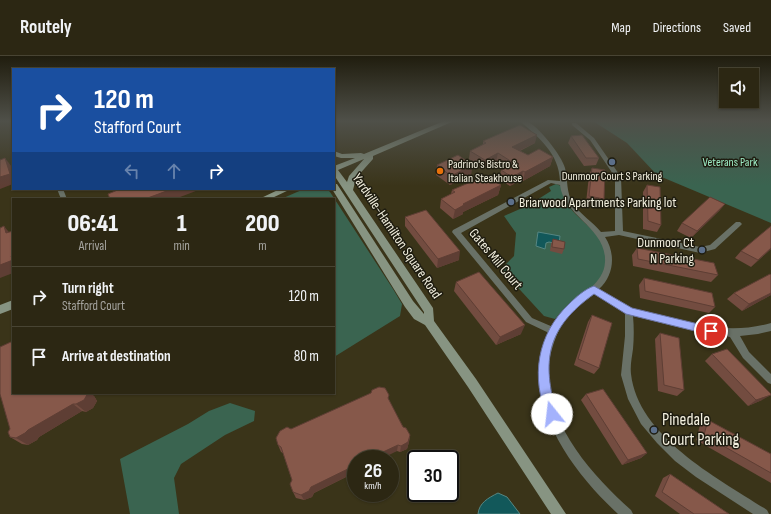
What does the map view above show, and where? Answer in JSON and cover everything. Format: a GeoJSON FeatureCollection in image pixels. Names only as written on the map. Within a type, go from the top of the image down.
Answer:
{"type":"FeatureCollection","features":[{"type":"Feature","properties":{"kind":"street"},"geometry":{"type":"LineString","coordinates":[[335,169],[400,142]]}},
{"type":"Feature","properties":{"kind":"street"},"geometry":{"type":"LineString","coordinates":[[545,142],[556,154],[562,167],[564,190],[570,203],[600,235],[608,251],[608,268],[605,277],[594,290],[577,302],[564,315],[547,343],[544,360],[546,395],[560,434],[573,455],[588,476],[627,514]]}},
{"type":"Feature","properties":{"kind":"street"},"geometry":{"type":"LineString","coordinates":[[594,142],[618,176],[619,233]]}},
{"type":"Feature","properties":{"kind":"street"},"geometry":{"type":"LineString","coordinates":[[335,153],[341,156],[373,153]]}},
{"type":"Feature","properties":{"kind":"street"},"geometry":{"type":"LineString","coordinates":[[348,192],[352,178],[373,153]]}},
{"type":"Feature","properties":{"kind":"street","name":"Yardville-Hamilton Square Road"},"geometry":{"type":"LineString","coordinates":[[335,171],[429,311],[429,322]]}},
{"type":"Feature","properties":{"kind":"street","name":"Gates Mill Court"},"geometry":{"type":"LineString","coordinates":[[553,331],[529,320],[456,232],[550,181],[563,183]]}},
{"type":"Feature","properties":{"kind":"street","name":"Yardville-Hamilton Square Road"},"geometry":{"type":"LineString","coordinates":[[335,188],[409,304],[418,316],[429,322],[472,383],[559,514]]}},
{"type":"Feature","properties":{"kind":"street"},"geometry":{"type":"LineString","coordinates":[[265,198],[283,190]]}},
{"type":"Feature","properties":{"kind":"street"},"geometry":{"type":"LineString","coordinates":[[600,235],[619,233],[700,250],[712,247],[738,224]]}},
{"type":"Feature","properties":{"kind":"street"},"geometry":{"type":"LineString","coordinates":[[594,290],[630,311],[700,329],[733,333],[751,332],[771,327]]}},
{"type":"Feature","properties":{"kind":"street"},"geometry":{"type":"LineString","coordinates":[[0,310],[12,304]]}},
{"type":"Feature","properties":{"kind":"street"},"geometry":{"type":"LineString","coordinates":[[630,311],[626,373],[629,388],[642,416],[669,448],[687,463],[763,514]]}},
{"type":"Feature","properties":{"kind":"street"},"geometry":{"type":"LineString","coordinates":[[733,333],[746,355],[771,380]]}},
{"type":"Feature","properties":{"kind":"green space","name":"Veterans Park"},"geometry":{"type":"Polygon","coordinates":[[[771,142],[771,223],[657,175],[627,143],[771,142]]]}},
{"type":"Feature","properties":{"kind":"green space"},"geometry":{"type":"Polygon","coordinates":[[[556,184],[561,186],[567,204],[594,232],[603,244],[606,260],[604,272],[596,284],[560,313],[555,319],[544,316],[501,269],[514,256],[516,233],[504,216],[529,205],[551,191],[549,187],[556,184]]]}},
{"type":"Feature","properties":{"kind":"green space"},"geometry":{"type":"Polygon","coordinates":[[[302,190],[328,190],[334,198],[283,198],[302,190]]]}},
{"type":"Feature","properties":{"kind":"green space"},"geometry":{"type":"Polygon","coordinates":[[[335,200],[402,304],[400,316],[335,356],[335,200]]]}},
{"type":"Feature","properties":{"kind":"green space"},"geometry":{"type":"Polygon","coordinates":[[[230,403],[255,411],[254,421],[225,435],[181,464],[174,478],[179,514],[130,514],[120,459],[188,424],[209,411],[230,403]]]}},
{"type":"Feature","properties":{"kind":"water"},"geometry":{"type":"Polygon","coordinates":[[[538,232],[560,236],[559,244],[549,242],[546,243],[545,249],[536,246],[538,232]]]}},
{"type":"Feature","properties":{"kind":"water"},"geometry":{"type":"Polygon","coordinates":[[[498,493],[507,497],[520,514],[478,514],[482,504],[498,493]]]}},
{"type":"Feature","properties":{"kind":"building"},"geometry":{"type":"Polygon","coordinates":[[[522,142],[512,147],[528,155],[539,149],[553,157],[525,172],[523,171],[512,177],[501,170],[513,164],[510,162],[512,162],[498,153],[485,160],[470,151],[486,143],[522,142]]]}},
{"type":"Feature","properties":{"kind":"building"},"geometry":{"type":"Polygon","coordinates":[[[575,142],[587,142],[599,158],[586,158],[575,142]]]}},
{"type":"Feature","properties":{"kind":"building"},"geometry":{"type":"Polygon","coordinates":[[[458,155],[472,165],[451,176],[437,165],[458,155]]]}},
{"type":"Feature","properties":{"kind":"building"},"geometry":{"type":"Polygon","coordinates":[[[5,158],[10,174],[0,177],[0,160],[5,158]]]}},
{"type":"Feature","properties":{"kind":"building"},"geometry":{"type":"Polygon","coordinates":[[[592,168],[605,170],[604,199],[589,196],[592,168]]]}},
{"type":"Feature","properties":{"kind":"building"},"geometry":{"type":"Polygon","coordinates":[[[487,175],[501,185],[463,204],[464,205],[455,210],[441,199],[455,192],[452,190],[487,175]]]}},
{"type":"Feature","properties":{"kind":"building"},"geometry":{"type":"Polygon","coordinates":[[[647,185],[660,187],[661,225],[648,221],[647,185]]]}},
{"type":"Feature","properties":{"kind":"building"},"geometry":{"type":"Polygon","coordinates":[[[118,190],[169,190],[148,198],[110,198],[108,194],[118,190]]]}},
{"type":"Feature","properties":{"kind":"building"},"geometry":{"type":"Polygon","coordinates":[[[710,197],[725,204],[697,231],[682,223],[710,197]]]}},
{"type":"Feature","properties":{"kind":"building"},"geometry":{"type":"Polygon","coordinates":[[[426,210],[460,251],[438,259],[405,217],[426,210]]]}},
{"type":"Feature","properties":{"kind":"building"},"geometry":{"type":"Polygon","coordinates":[[[4,226],[6,233],[12,231],[12,260],[0,265],[0,228],[4,226]]]}},
{"type":"Feature","properties":{"kind":"building"},"geometry":{"type":"Polygon","coordinates":[[[771,226],[771,248],[758,260],[741,251],[771,226]]]}},
{"type":"Feature","properties":{"kind":"building"},"geometry":{"type":"Polygon","coordinates":[[[553,239],[565,242],[564,249],[552,247],[553,239]]]}},
{"type":"Feature","properties":{"kind":"building"},"geometry":{"type":"Polygon","coordinates":[[[637,248],[714,263],[718,275],[638,259],[637,248]]]}},
{"type":"Feature","properties":{"kind":"building"},"geometry":{"type":"Polygon","coordinates":[[[479,272],[525,325],[500,337],[456,282],[479,272]]]}},
{"type":"Feature","properties":{"kind":"building"},"geometry":{"type":"Polygon","coordinates":[[[770,274],[771,293],[749,304],[734,293],[770,274]]]}},
{"type":"Feature","properties":{"kind":"building"},"geometry":{"type":"Polygon","coordinates":[[[644,278],[712,293],[715,307],[645,291],[644,278]]]}},
{"type":"Feature","properties":{"kind":"building"},"geometry":{"type":"Polygon","coordinates":[[[592,315],[612,323],[599,368],[578,359],[592,315]]]}},
{"type":"Feature","properties":{"kind":"building"},"geometry":{"type":"Polygon","coordinates":[[[660,333],[679,338],[684,390],[664,385],[660,333]]]}},
{"type":"Feature","properties":{"kind":"building"},"geometry":{"type":"Polygon","coordinates":[[[12,341],[12,394],[87,394],[84,400],[73,404],[16,438],[10,437],[8,432],[10,429],[0,394],[0,347],[12,341]]]}},
{"type":"Feature","properties":{"kind":"building"},"geometry":{"type":"Polygon","coordinates":[[[727,349],[771,395],[756,400],[712,354],[727,349]]]}},
{"type":"Feature","properties":{"kind":"building"},"geometry":{"type":"Polygon","coordinates":[[[379,387],[385,388],[389,395],[388,398],[403,427],[406,428],[410,435],[408,442],[401,446],[398,445],[387,450],[347,450],[347,469],[311,487],[309,491],[301,495],[293,492],[290,484],[292,480],[281,447],[278,445],[276,438],[280,431],[287,427],[291,429],[371,393],[372,390],[379,387]]]}},
{"type":"Feature","properties":{"kind":"building"},"geometry":{"type":"Polygon","coordinates":[[[603,389],[647,453],[628,460],[586,394],[603,389]]]}},
{"type":"Feature","properties":{"kind":"building"},"geometry":{"type":"Polygon","coordinates":[[[708,420],[771,454],[771,473],[704,435],[708,420]]]}},
{"type":"Feature","properties":{"kind":"building"},"geometry":{"type":"Polygon","coordinates":[[[670,474],[729,514],[694,514],[662,492],[670,474]]]}},
{"type":"Feature","properties":{"kind":"place","name":"Dunmoor Court S Parking"},"geometry":{"type":"Point","coordinates":[612,162]}},
{"type":"Feature","properties":{"kind":"place","name":"Padrino's Bistro & Italian Steakhouse"},"geometry":{"type":"Point","coordinates":[440,171]}},
{"type":"Feature","properties":{"kind":"place","name":"Briarwood Apartments Parking lot"},"geometry":{"type":"Point","coordinates":[511,202]}},
{"type":"Feature","properties":{"kind":"place","name":"Dunmoor Ct N Parking"},"geometry":{"type":"Point","coordinates":[702,250]}},
{"type":"Feature","properties":{"kind":"place","name":"Pinedale Court Parking"},"geometry":{"type":"Point","coordinates":[654,430]}},
{"type":"Feature","properties":{"kind":"route"},"geometry":{"type":"LineString","coordinates":[[552,414],[546,395],[544,377],[544,360],[547,343],[564,315],[577,302],[594,290],[617,305],[630,311],[645,316],[711,331]]}}]}
